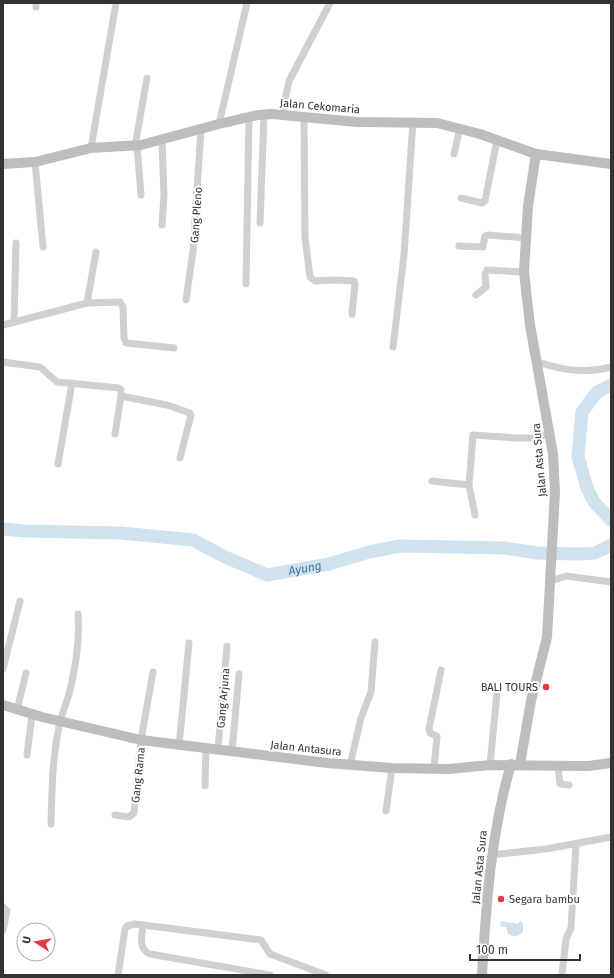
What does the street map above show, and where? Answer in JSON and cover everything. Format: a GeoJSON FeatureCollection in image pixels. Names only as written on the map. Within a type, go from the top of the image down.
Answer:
{"type":"FeatureCollection","features":[{"type":"Feature","properties":{"kind":"street"},"geometry":{"type":"LineString","coordinates":[[91,148],[116,3]]}},
{"type":"Feature","properties":{"kind":"street"},"geometry":{"type":"LineString","coordinates":[[218,124],[247,3]]}},
{"type":"Feature","properties":{"kind":"street"},"geometry":{"type":"LineString","coordinates":[[282,114],[289,81],[330,3]]}},
{"type":"Feature","properties":{"kind":"street"},"geometry":{"type":"LineString","coordinates":[[141,195],[136,146],[147,78]]}},
{"type":"Feature","properties":{"kind":"street"},"geometry":{"type":"LineString","coordinates":[[260,223],[264,114]]}},
{"type":"Feature","properties":{"kind":"street","name":"Jalan Cekomaria"},"geometry":{"type":"LineString","coordinates":[[3,164],[35,162],[91,148],[136,146],[201,128],[249,117],[264,114],[282,114],[357,122],[413,121],[437,123],[460,128],[536,154],[611,164]]}},
{"type":"Feature","properties":{"kind":"street"},"geometry":{"type":"LineString","coordinates":[[304,116],[305,237],[310,276],[315,281],[354,281],[352,314]]}},
{"type":"Feature","properties":{"kind":"street"},"geometry":{"type":"LineString","coordinates":[[246,284],[249,117]]}},
{"type":"Feature","properties":{"kind":"street"},"geometry":{"type":"LineString","coordinates":[[393,347],[404,255],[413,121]]}},
{"type":"Feature","properties":{"kind":"street","name":"Gang Pleno"},"geometry":{"type":"LineString","coordinates":[[186,300],[193,251],[201,128]]}},
{"type":"Feature","properties":{"kind":"street"},"geometry":{"type":"LineString","coordinates":[[454,154],[460,128]]}},
{"type":"Feature","properties":{"kind":"street"},"geometry":{"type":"LineString","coordinates":[[162,140],[164,195],[162,225]]}},
{"type":"Feature","properties":{"kind":"street"},"geometry":{"type":"LineString","coordinates":[[461,198],[482,203],[485,201],[497,140]]}},
{"type":"Feature","properties":{"kind":"street","name":"Jalan Asta Sura"},"geometry":{"type":"LineString","coordinates":[[482,975],[491,855],[497,817],[515,764],[547,636],[552,568],[555,484],[550,434],[530,325],[524,272],[526,238],[536,154]]}},
{"type":"Feature","properties":{"kind":"street"},"geometry":{"type":"LineString","coordinates":[[35,162],[43,247]]}},
{"type":"Feature","properties":{"kind":"street"},"geometry":{"type":"LineString","coordinates":[[459,246],[483,247],[485,236],[488,235],[526,238]]}},
{"type":"Feature","properties":{"kind":"street"},"geometry":{"type":"LineString","coordinates":[[14,322],[16,243]]}},
{"type":"Feature","properties":{"kind":"street"},"geometry":{"type":"LineString","coordinates":[[88,303],[96,252]]}},
{"type":"Feature","properties":{"kind":"street"},"geometry":{"type":"LineString","coordinates":[[476,295],[486,287],[485,274],[488,270],[524,272]]}},
{"type":"Feature","properties":{"kind":"street"},"geometry":{"type":"LineString","coordinates":[[3,325],[88,303],[122,304],[126,343],[174,348]]}},
{"type":"Feature","properties":{"kind":"street"},"geometry":{"type":"LineString","coordinates":[[3,362],[40,367],[55,382],[119,388],[121,390],[121,396],[115,434]]}},
{"type":"Feature","properties":{"kind":"street"},"geometry":{"type":"LineString","coordinates":[[538,362],[560,369],[578,372],[611,367]]}},
{"type":"Feature","properties":{"kind":"street"},"geometry":{"type":"LineString","coordinates":[[58,464],[72,383]]}},
{"type":"Feature","properties":{"kind":"street"},"geometry":{"type":"LineString","coordinates":[[121,396],[168,405],[191,415],[180,458]]}},
{"type":"Feature","properties":{"kind":"street"},"geometry":{"type":"LineString","coordinates":[[475,515],[469,485],[473,436],[532,438],[550,434]]}},
{"type":"Feature","properties":{"kind":"street"},"geometry":{"type":"LineString","coordinates":[[432,481],[469,485]]}},
{"type":"Feature","properties":{"kind":"street"},"geometry":{"type":"LineString","coordinates":[[551,581],[566,576],[611,582]]}},
{"type":"Feature","properties":{"kind":"street"},"geometry":{"type":"LineString","coordinates":[[3,669],[20,601]]}},
{"type":"Feature","properties":{"kind":"street"},"geometry":{"type":"LineString","coordinates":[[51,824],[52,763],[60,721],[78,653],[78,614]]}},
{"type":"Feature","properties":{"kind":"street"},"geometry":{"type":"LineString","coordinates":[[350,765],[361,718],[371,692],[375,642]]}},
{"type":"Feature","properties":{"kind":"street"},"geometry":{"type":"LineString","coordinates":[[179,746],[189,643]]}},
{"type":"Feature","properties":{"kind":"street","name":"Gang Arjuna"},"geometry":{"type":"LineString","coordinates":[[218,749],[227,646]]}},
{"type":"Feature","properties":{"kind":"street"},"geometry":{"type":"LineString","coordinates":[[434,769],[437,736],[430,733],[428,729],[441,670]]}},
{"type":"Feature","properties":{"kind":"street"},"geometry":{"type":"LineString","coordinates":[[142,740],[153,672]]}},
{"type":"Feature","properties":{"kind":"street"},"geometry":{"type":"LineString","coordinates":[[17,710],[26,673]]}},
{"type":"Feature","properties":{"kind":"street"},"geometry":{"type":"LineString","coordinates":[[232,751],[239,674]]}},
{"type":"Feature","properties":{"kind":"street"},"geometry":{"type":"LineString","coordinates":[[490,765],[497,692]]}},
{"type":"Feature","properties":{"kind":"street","name":"Jalan Antasura"},"geometry":{"type":"LineString","coordinates":[[3,706],[32,715],[142,740],[179,746],[218,749],[350,765],[434,769],[515,764],[588,766],[611,763]]}},
{"type":"Feature","properties":{"kind":"street"},"geometry":{"type":"LineString","coordinates":[[27,755],[32,715]]}},
{"type":"Feature","properties":{"kind":"street","name":"Gang Rama"},"geometry":{"type":"LineString","coordinates":[[115,815],[131,817],[134,813],[142,740]]}},
{"type":"Feature","properties":{"kind":"street"},"geometry":{"type":"LineString","coordinates":[[205,786],[206,748]]}},
{"type":"Feature","properties":{"kind":"street"},"geometry":{"type":"LineString","coordinates":[[558,765],[560,784],[569,784]]}},
{"type":"Feature","properties":{"kind":"street"},"geometry":{"type":"LineString","coordinates":[[386,811],[392,768]]}},
{"type":"Feature","properties":{"kind":"street"},"geometry":{"type":"LineString","coordinates":[[491,855],[611,838]]}},
{"type":"Feature","properties":{"kind":"street"},"geometry":{"type":"LineString","coordinates":[[562,975],[566,939],[572,928],[576,844]]}},
{"type":"Feature","properties":{"kind":"street"},"geometry":{"type":"LineString","coordinates":[[3,907],[7,911],[3,930]]}},
{"type":"Feature","properties":{"kind":"street"},"geometry":{"type":"LineString","coordinates":[[118,975],[126,929],[131,924],[261,940],[270,954],[326,975]]}},
{"type":"Feature","properties":{"kind":"street"},"geometry":{"type":"LineString","coordinates":[[143,925],[142,948],[150,954],[270,975]]}},
{"type":"Feature","properties":{"kind":"water"},"geometry":{"type":"Polygon","coordinates":[[[501,921],[518,924],[520,921],[523,923],[523,932],[518,936],[508,934],[506,927],[500,926],[501,921]]]}},
{"type":"Feature","properties":{"kind":"waterway","name":"Ayung"},"geometry":{"type":"LineString","coordinates":[[611,385],[597,392],[582,412],[578,456],[587,488],[594,502],[611,520]]}},
{"type":"Feature","properties":{"kind":"waterway","name":"Ayung"},"geometry":{"type":"LineString","coordinates":[[3,529],[24,531],[121,533],[193,540],[225,557],[267,575],[329,564],[369,552],[400,546],[505,548],[537,553],[578,554],[595,553],[611,545]]}},
{"type":"Feature","properties":{"kind":"place","name":"BALI TOURS"},"geometry":{"type":"Point","coordinates":[546,687]}},
{"type":"Feature","properties":{"kind":"place","name":"Segara bambu"},"geometry":{"type":"Point","coordinates":[501,899]}}]}
